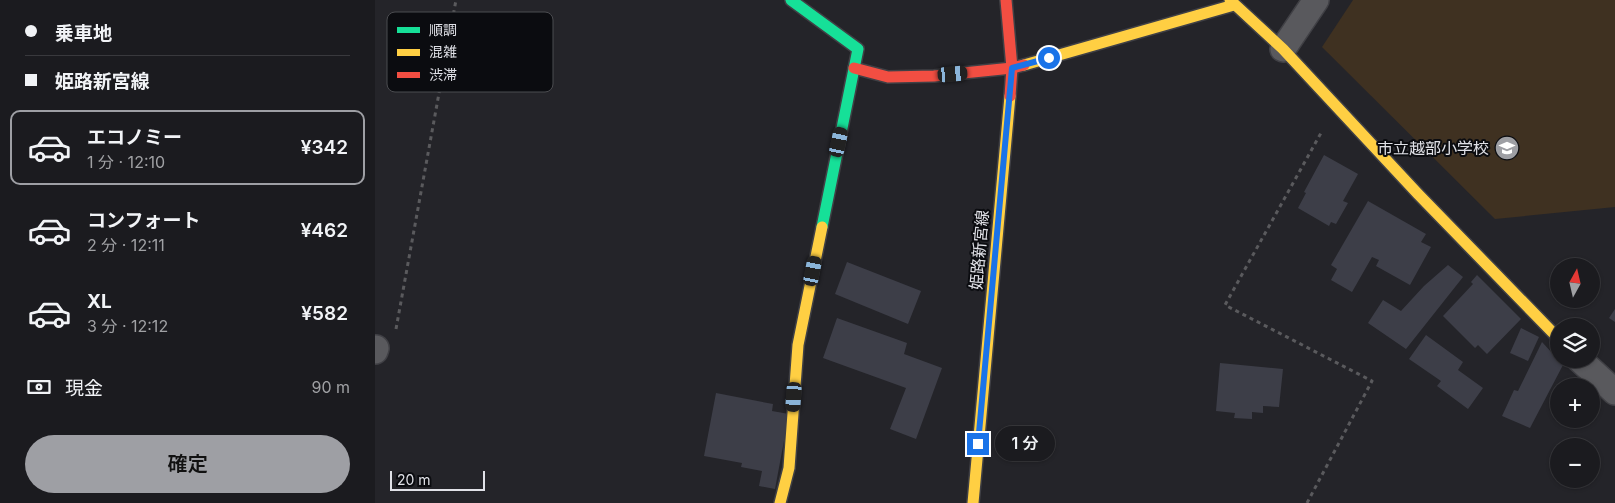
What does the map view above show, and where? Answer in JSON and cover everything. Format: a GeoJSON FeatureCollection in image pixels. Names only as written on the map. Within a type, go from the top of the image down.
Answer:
{"type":"FeatureCollection","features":[{"type":"Feature","properties":{"kind":"street"},"geometry":{"type":"LineString","coordinates":[[780,503],[789,468],[798,345],[858,49],[791,0]]}},
{"type":"Feature","properties":{"kind":"street","name":"姫路新宮線"},"geometry":{"type":"LineString","coordinates":[[973,503],[1012,68],[1006,0]]}},
{"type":"Feature","properties":{"kind":"street"},"geometry":{"type":"LineString","coordinates":[[1283,49],[1316,0]]}},
{"type":"Feature","properties":{"kind":"street"},"geometry":{"type":"LineString","coordinates":[[854,68],[888,76],[934,76],[1012,68],[1232,2],[1283,49],[1550,330]]}},
{"type":"Feature","properties":{"kind":"street"},"geometry":{"type":"LineString","coordinates":[[1589,368],[1615,392]]}},
{"type":"Feature","properties":{"kind":"path"},"geometry":{"type":"LineString","coordinates":[[375,349],[394,338],[439,92]]}},
{"type":"Feature","properties":{"kind":"path"},"geometry":{"type":"LineString","coordinates":[[1307,503],[1373,380],[1225,305],[1336,105]]}},
{"type":"Feature","properties":{"kind":"shaded area","name":"市立越部小学校"},"geometry":{"type":"Polygon","coordinates":[[[1353,0],[1615,0],[1615,207],[1495,219],[1322,47],[1353,0]]]}},
{"type":"Feature","properties":{"kind":"building"},"geometry":{"type":"Polygon","coordinates":[[[1324,155],[1358,174],[1343,201],[1348,203],[1336,224],[1331,222],[1329,226],[1298,208],[1306,193],[1304,192],[1324,155]]]}},
{"type":"Feature","properties":{"kind":"building"},"geometry":{"type":"Polygon","coordinates":[[[1368,201],[1426,234],[1421,242],[1431,247],[1410,285],[1376,266],[1379,260],[1372,257],[1352,292],[1331,280],[1337,269],[1331,265],[1368,201]]]}},
{"type":"Feature","properties":{"kind":"building"},"geometry":{"type":"Polygon","coordinates":[[[847,262],[921,291],[908,324],[835,294],[847,262]]]}},
{"type":"Feature","properties":{"kind":"building"},"geometry":{"type":"Polygon","coordinates":[[[1448,265],[1463,277],[1406,349],[1368,323],[1383,300],[1401,311],[1424,286],[1448,265]]]}},
{"type":"Feature","properties":{"kind":"building"},"geometry":{"type":"Polygon","coordinates":[[[1477,275],[1521,319],[1487,354],[1478,345],[1475,348],[1443,316],[1473,284],[1471,282],[1477,275]]]}},
{"type":"Feature","properties":{"kind":"building"},"geometry":{"type":"Polygon","coordinates":[[[1615,309],[1615,322],[1609,318],[1615,309]]]}},
{"type":"Feature","properties":{"kind":"building"},"geometry":{"type":"Polygon","coordinates":[[[837,318],[907,343],[904,354],[942,368],[916,439],[890,429],[906,388],[823,358],[837,318]]]}},
{"type":"Feature","properties":{"kind":"building"},"geometry":{"type":"Polygon","coordinates":[[[1521,328],[1539,337],[1528,361],[1510,353],[1521,328]]]}},
{"type":"Feature","properties":{"kind":"building"},"geometry":{"type":"Polygon","coordinates":[[[1426,335],[1463,362],[1458,370],[1483,388],[1468,409],[1437,386],[1441,381],[1409,359],[1426,335]]]}},
{"type":"Feature","properties":{"kind":"building"},"geometry":{"type":"Polygon","coordinates":[[[1542,342],[1550,351],[1550,368],[1561,368],[1556,378],[1550,378],[1550,390],[1530,428],[1502,416],[1514,390],[1518,391],[1542,342]]]}},
{"type":"Feature","properties":{"kind":"building"},"geometry":{"type":"Polygon","coordinates":[[[1220,363],[1283,369],[1279,407],[1263,406],[1263,413],[1252,412],[1252,419],[1234,418],[1235,413],[1216,411],[1220,363]]]}},
{"type":"Feature","properties":{"kind":"building"},"geometry":{"type":"Polygon","coordinates":[[[716,393],[773,404],[772,411],[789,414],[775,489],[759,486],[762,471],[741,467],[742,463],[704,456],[716,393]]]}},
{"type":"Feature","properties":{"kind":"traffic: fast"},"geometry":{"type":"LineString","coordinates":[[791,0],[858,49],[822,227]]}},
{"type":"Feature","properties":{"kind":"traffic: slow"},"geometry":{"type":"LineString","coordinates":[[1230,0],[1283,49],[1418,194],[1550,330]]}},
{"type":"Feature","properties":{"kind":"traffic: slow"},"geometry":{"type":"LineString","coordinates":[[1024,65],[1234,5]]}},
{"type":"Feature","properties":{"kind":"traffic: slow"},"geometry":{"type":"LineString","coordinates":[[973,503],[1010,96]]}},
{"type":"Feature","properties":{"kind":"traffic: slow"},"geometry":{"type":"LineString","coordinates":[[780,503],[789,468],[798,345],[822,227]]}},
{"type":"Feature","properties":{"kind":"traffic: jam"},"geometry":{"type":"LineString","coordinates":[[1006,0],[1012,68],[1010,96]]}},
{"type":"Feature","properties":{"kind":"traffic: jam"},"geometry":{"type":"LineString","coordinates":[[854,68],[888,77],[934,76],[1012,68],[1024,65]]}},
{"type":"Feature","properties":{"kind":"place","name":"市立越部小学校"},"geometry":{"type":"Point","coordinates":[1507,148]}},
{"type":"Feature","properties":{"kind":"route"},"geometry":{"type":"LineString","coordinates":[[978,444],[1012,68],[1049,58]]}}]}
